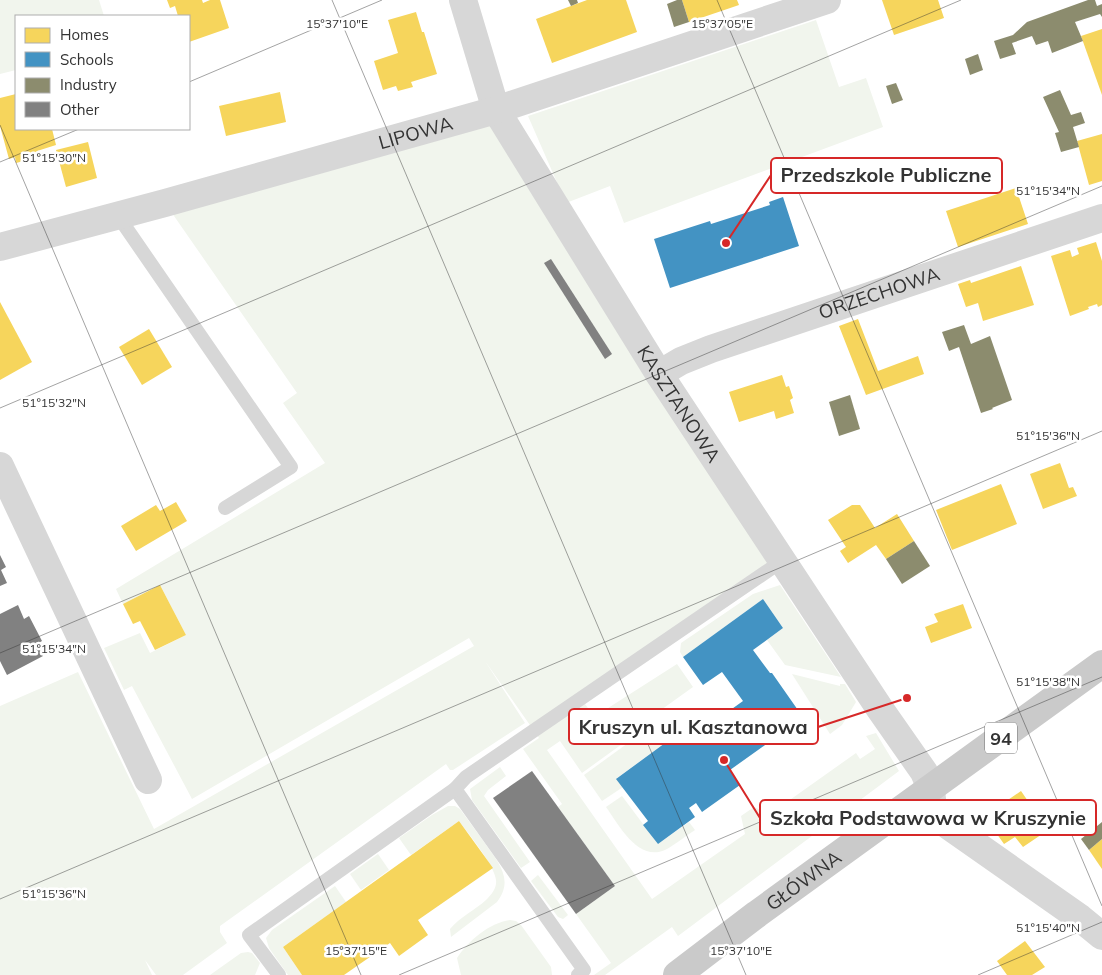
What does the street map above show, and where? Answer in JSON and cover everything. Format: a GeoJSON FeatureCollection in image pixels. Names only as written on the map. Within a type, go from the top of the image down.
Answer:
{"type":"FeatureCollection","features":[{"type":"Feature","properties":{"kind":"main road","name":"GŁÓWNA"},"geometry":{"type":"LineString","coordinates":[[677,975],[757,914],[1102,664]]}},
{"type":"Feature","properties":{"kind":"street","name":"KASZTANOWA"},"geometry":{"type":"LineString","coordinates":[[463,0],[496,110],[659,374],[924,772],[931,789],[933,810],[944,822],[1080,918],[1102,936]]}},
{"type":"Feature","properties":{"kind":"street","name":"LIPOWA"},"geometry":{"type":"LineString","coordinates":[[1,244],[118,216],[496,110],[827,0]]}},
{"type":"Feature","properties":{"kind":"street","name":"ORZECHOWA"},"geometry":{"type":"LineString","coordinates":[[659,374],[682,361],[711,349],[1102,218]]}},
{"type":"Feature","properties":{"kind":"street"},"geometry":{"type":"LineString","coordinates":[[0,466],[148,780]]}},
{"type":"Feature","properties":{"kind":"lane"},"geometry":{"type":"LineString","coordinates":[[118,216],[291,467],[225,508]]}},
{"type":"Feature","properties":{"kind":"lane"},"geometry":{"type":"LineString","coordinates":[[279,975],[249,935],[455,788],[466,777],[782,561]]}},
{"type":"Feature","properties":{"kind":"lane"},"geometry":{"type":"LineString","coordinates":[[455,788],[584,970],[578,975]]}},
{"type":"Feature","properties":{"kind":"shaded area"},"geometry":{"type":"Polygon","coordinates":[[[0,0],[99,0],[104,15],[15,15],[15,70],[0,74],[0,0]]]}},
{"type":"Feature","properties":{"kind":"shaded area"},"geometry":{"type":"Polygon","coordinates":[[[816,20],[839,87],[866,78],[883,127],[624,223],[610,186],[566,203],[528,116],[816,20]]]}},
{"type":"Feature","properties":{"kind":"shaded area"},"geometry":{"type":"Polygon","coordinates":[[[496,110],[782,561],[581,698],[594,717],[677,664],[693,687],[626,735],[629,739],[582,773],[560,741],[547,750],[652,899],[745,834],[741,816],[754,807],[770,814],[856,753],[860,759],[875,749],[866,736],[876,733],[899,771],[678,936],[672,927],[605,975],[594,975],[611,963],[576,914],[615,886],[558,807],[562,804],[523,749],[539,738],[485,661],[525,723],[453,770],[450,770],[446,764],[220,926],[220,932],[227,943],[183,975],[156,975],[145,960],[152,975],[0,975],[0,706],[78,672],[154,829],[474,646],[469,638],[192,799],[132,686],[124,690],[104,648],[140,633],[150,653],[186,635],[160,585],[123,604],[116,589],[325,463],[283,403],[297,393],[165,203],[496,110]]]}},
{"type":"Feature","properties":{"kind":"shaded area"},"geometry":{"type":"Polygon","coordinates":[[[780,585],[841,677],[785,665],[767,640],[783,628],[763,599],[683,657],[680,652],[681,643],[753,594],[780,585]]]}},
{"type":"Feature","properties":{"kind":"shaded area"},"geometry":{"type":"Polygon","coordinates":[[[792,674],[840,686],[840,684],[845,684],[856,702],[842,725],[830,734],[792,674]]]}},
{"type":"Feature","properties":{"kind":"shaded area"},"geometry":{"type":"Polygon","coordinates":[[[668,714],[680,715],[688,726],[617,778],[623,787],[602,801],[584,775],[668,714]]]}},
{"type":"Feature","properties":{"kind":"shaded area"},"geometry":{"type":"Polygon","coordinates":[[[500,767],[506,776],[488,790],[484,796],[530,862],[521,868],[472,800],[470,789],[500,767]]]}},
{"type":"Feature","properties":{"kind":"shaded area"},"geometry":{"type":"Polygon","coordinates":[[[622,796],[658,844],[689,822],[695,830],[665,850],[646,851],[630,840],[606,807],[622,796]]]}},
{"type":"Feature","properties":{"kind":"shaded area"},"geometry":{"type":"Polygon","coordinates":[[[448,806],[455,806],[460,809],[499,863],[504,878],[502,894],[497,902],[451,937],[450,929],[486,900],[494,891],[496,880],[491,867],[459,821],[411,855],[399,838],[448,806]]]}},
{"type":"Feature","properties":{"kind":"shaded area"},"geometry":{"type":"Polygon","coordinates":[[[378,854],[389,870],[361,890],[350,874],[378,854]]]}},
{"type":"Feature","properties":{"kind":"shaded area"},"geometry":{"type":"Polygon","coordinates":[[[538,875],[568,915],[563,919],[558,917],[531,881],[538,875]]]}},
{"type":"Feature","properties":{"kind":"shaded area"},"geometry":{"type":"Polygon","coordinates":[[[335,886],[346,902],[283,947],[302,975],[288,975],[269,948],[266,938],[272,930],[335,886]]]}},
{"type":"Feature","properties":{"kind":"shaded area"},"geometry":{"type":"Polygon","coordinates":[[[510,920],[516,921],[521,925],[551,967],[552,975],[461,975],[457,958],[467,945],[487,929],[510,920]]]}},
{"type":"Feature","properties":{"kind":"shaded area"},"geometry":{"type":"Polygon","coordinates":[[[241,953],[252,953],[260,963],[255,975],[210,975],[241,953]]]}},
{"type":"Feature","properties":{"kind":"building: Homes"},"geometry":{"type":"Polygon","coordinates":[[[167,0],[202,0],[203,3],[210,0],[220,0],[229,28],[190,42],[190,15],[178,15],[175,6],[170,8],[167,0]]]}},
{"type":"Feature","properties":{"kind":"building: Homes"},"geometry":{"type":"Polygon","coordinates":[[[587,0],[626,0],[637,32],[552,63],[536,19],[587,0]]]}},
{"type":"Feature","properties":{"kind":"building: Homes"},"geometry":{"type":"Polygon","coordinates":[[[682,0],[737,0],[739,5],[689,22],[682,0]]]}},
{"type":"Feature","properties":{"kind":"building: Homes"},"geometry":{"type":"Polygon","coordinates":[[[882,0],[938,0],[944,18],[894,35],[882,0]]]}},
{"type":"Feature","properties":{"kind":"building: Homes"},"geometry":{"type":"Polygon","coordinates":[[[416,12],[437,74],[411,82],[413,87],[398,91],[396,86],[383,90],[374,61],[398,53],[388,20],[416,12]]]}},
{"type":"Feature","properties":{"kind":"building: Homes"},"geometry":{"type":"Polygon","coordinates":[[[1102,29],[1102,95],[1081,36],[1102,29]]]}},
{"type":"Feature","properties":{"kind":"building: Homes"},"geometry":{"type":"Polygon","coordinates":[[[280,92],[286,122],[226,136],[219,106],[280,92]]]}},
{"type":"Feature","properties":{"kind":"building: Homes"},"geometry":{"type":"Polygon","coordinates":[[[15,94],[15,130],[52,130],[56,145],[37,151],[39,157],[16,163],[15,157],[9,159],[0,126],[0,98],[15,94]]]}},
{"type":"Feature","properties":{"kind":"building: Homes"},"geometry":{"type":"Polygon","coordinates":[[[1102,134],[1102,181],[1089,185],[1077,141],[1102,134]]]}},
{"type":"Feature","properties":{"kind":"building: Homes"},"geometry":{"type":"Polygon","coordinates":[[[88,142],[97,178],[66,187],[56,150],[88,142]]]}},
{"type":"Feature","properties":{"kind":"building: Homes"},"geometry":{"type":"Polygon","coordinates":[[[1016,188],[1028,224],[958,247],[946,211],[1016,188]]]}},
{"type":"Feature","properties":{"kind":"building: Homes"},"geometry":{"type":"Polygon","coordinates":[[[1096,242],[1102,261],[1102,305],[1098,307],[1097,304],[1088,307],[1089,309],[1070,316],[1051,256],[1070,250],[1072,257],[1079,254],[1077,248],[1096,242]]]}},
{"type":"Feature","properties":{"kind":"building: Homes"},"geometry":{"type":"Polygon","coordinates":[[[1021,266],[1034,305],[983,321],[978,303],[966,307],[958,284],[970,280],[971,283],[1021,266]]]}},
{"type":"Feature","properties":{"kind":"building: Homes"},"geometry":{"type":"Polygon","coordinates":[[[0,302],[32,362],[0,380],[0,302]]]}},
{"type":"Feature","properties":{"kind":"building: Homes"},"geometry":{"type":"Polygon","coordinates":[[[858,319],[878,371],[918,356],[924,374],[866,395],[839,326],[858,319]]]}},
{"type":"Feature","properties":{"kind":"building: Homes"},"geometry":{"type":"Polygon","coordinates":[[[149,329],[172,367],[142,385],[119,347],[149,329]]]}},
{"type":"Feature","properties":{"kind":"building: Homes"},"geometry":{"type":"Polygon","coordinates":[[[782,375],[786,387],[789,386],[793,398],[790,400],[794,413],[776,419],[774,411],[739,422],[729,392],[782,375]]]}},
{"type":"Feature","properties":{"kind":"building: Homes"},"geometry":{"type":"Polygon","coordinates":[[[1060,463],[1069,488],[1073,487],[1077,496],[1043,509],[1030,474],[1060,463]]]}},
{"type":"Feature","properties":{"kind":"building: Homes"},"geometry":{"type":"Polygon","coordinates":[[[1001,484],[1017,524],[952,550],[936,510],[1001,484]]]}},
{"type":"Feature","properties":{"kind":"building: Homes"},"geometry":{"type":"Polygon","coordinates":[[[176,502],[187,521],[136,551],[121,526],[156,505],[160,511],[176,502]]]}},
{"type":"Feature","properties":{"kind":"building: Homes"},"geometry":{"type":"Polygon","coordinates":[[[852,505],[860,505],[875,528],[897,514],[914,541],[886,559],[876,545],[848,563],[840,551],[846,547],[828,520],[852,505]]]}},
{"type":"Feature","properties":{"kind":"building: Homes"},"geometry":{"type":"Polygon","coordinates":[[[160,585],[186,635],[155,650],[140,621],[133,624],[123,604],[160,585]]]}},
{"type":"Feature","properties":{"kind":"building: Homes"},"geometry":{"type":"Polygon","coordinates":[[[963,604],[972,628],[931,643],[925,627],[938,622],[934,614],[963,604]]]}},
{"type":"Feature","properties":{"kind":"building: Homes"},"geometry":{"type":"Polygon","coordinates":[[[1021,791],[1039,817],[1051,809],[1060,822],[1023,847],[1015,837],[1004,844],[987,820],[1005,808],[1002,804],[1021,791]]]}},
{"type":"Feature","properties":{"kind":"building: Homes"},"geometry":{"type":"Polygon","coordinates":[[[459,821],[493,868],[418,920],[428,935],[399,956],[390,943],[344,975],[302,975],[283,947],[459,821]]]}},
{"type":"Feature","properties":{"kind":"building: Homes"},"geometry":{"type":"Polygon","coordinates":[[[1102,839],[1102,869],[1089,850],[1102,839]]]}},
{"type":"Feature","properties":{"kind":"building: Homes"},"geometry":{"type":"Polygon","coordinates":[[[1025,941],[1045,967],[1032,975],[1007,975],[997,961],[1025,941]]]}},
{"type":"Feature","properties":{"kind":"building: Schools"},"geometry":{"type":"Polygon","coordinates":[[[783,197],[799,246],[670,288],[654,239],[710,221],[711,224],[770,205],[769,202],[783,197]]]}},
{"type":"Feature","properties":{"kind":"building: Schools"},"geometry":{"type":"Polygon","coordinates":[[[763,599],[783,628],[753,650],[770,673],[772,673],[807,723],[775,745],[772,740],[730,770],[740,785],[702,812],[696,803],[689,808],[695,817],[658,844],[643,825],[648,821],[616,779],[691,724],[697,732],[743,701],[722,672],[703,685],[683,657],[763,599]]]}},
{"type":"Feature","properties":{"kind":"building: Industry"},"geometry":{"type":"Polygon","coordinates":[[[568,0],[577,0],[578,3],[571,6],[568,0]]]}},
{"type":"Feature","properties":{"kind":"building: Industry"},"geometry":{"type":"Polygon","coordinates":[[[682,0],[689,22],[674,27],[667,4],[682,0]]]}},
{"type":"Feature","properties":{"kind":"building: Industry"},"geometry":{"type":"Polygon","coordinates":[[[1088,0],[1095,0],[1097,6],[1102,4],[1102,17],[1100,14],[1075,22],[1083,41],[1052,53],[1048,41],[1036,45],[1032,36],[1012,43],[1016,54],[1000,59],[994,41],[1013,35],[1027,22],[1088,0]]]}},
{"type":"Feature","properties":{"kind":"building: Industry"},"geometry":{"type":"Polygon","coordinates":[[[978,54],[983,70],[970,75],[965,59],[978,54]]]}},
{"type":"Feature","properties":{"kind":"building: Industry"},"geometry":{"type":"Polygon","coordinates":[[[896,83],[903,100],[892,104],[886,86],[896,83]]]}},
{"type":"Feature","properties":{"kind":"building: Industry"},"geometry":{"type":"Polygon","coordinates":[[[1060,90],[1071,115],[1081,112],[1085,123],[1073,127],[1079,147],[1061,152],[1055,133],[1059,132],[1043,97],[1060,90]]]}},
{"type":"Feature","properties":{"kind":"building: Industry"},"geometry":{"type":"Polygon","coordinates":[[[964,325],[971,344],[990,336],[1012,400],[981,413],[959,347],[949,351],[942,332],[964,325]]]}},
{"type":"Feature","properties":{"kind":"building: Industry"},"geometry":{"type":"Polygon","coordinates":[[[850,395],[860,429],[839,436],[829,402],[850,395]]]}},
{"type":"Feature","properties":{"kind":"building: Industry"},"geometry":{"type":"Polygon","coordinates":[[[914,541],[930,566],[902,584],[886,559],[914,541]]]}},
{"type":"Feature","properties":{"kind":"building: Industry"},"geometry":{"type":"Polygon","coordinates":[[[1102,822],[1102,839],[1089,850],[1081,839],[1102,822]]]}},
{"type":"Feature","properties":{"kind":"building: Other"},"geometry":{"type":"Polygon","coordinates":[[[551,259],[612,354],[605,359],[544,263],[551,259]]]}},
{"type":"Feature","properties":{"kind":"building: Other"},"geometry":{"type":"Polygon","coordinates":[[[0,555],[6,567],[1,570],[7,583],[0,586],[0,555]]]}},
{"type":"Feature","properties":{"kind":"building: Other"},"geometry":{"type":"Polygon","coordinates":[[[18,605],[24,619],[29,616],[42,641],[37,644],[43,656],[7,675],[0,661],[0,614],[18,605]]]}},
{"type":"Feature","properties":{"kind":"building: Other"},"geometry":{"type":"Polygon","coordinates":[[[532,771],[615,886],[576,914],[493,798],[532,771]]]}},
{"type":"Feature","properties":{"kind":"place","name":"Przedszkole Publiczne"},"geometry":{"type":"Point","coordinates":[726,243]}},
{"type":"Feature","properties":{"kind":"place","name":"Kruszyn ul. Kasztanowa"},"geometry":{"type":"Point","coordinates":[907,698]}},
{"type":"Feature","properties":{"kind":"place","name":"Szkoła Podstawowa w Kruszynie"},"geometry":{"type":"Point","coordinates":[724,760]}}]}
